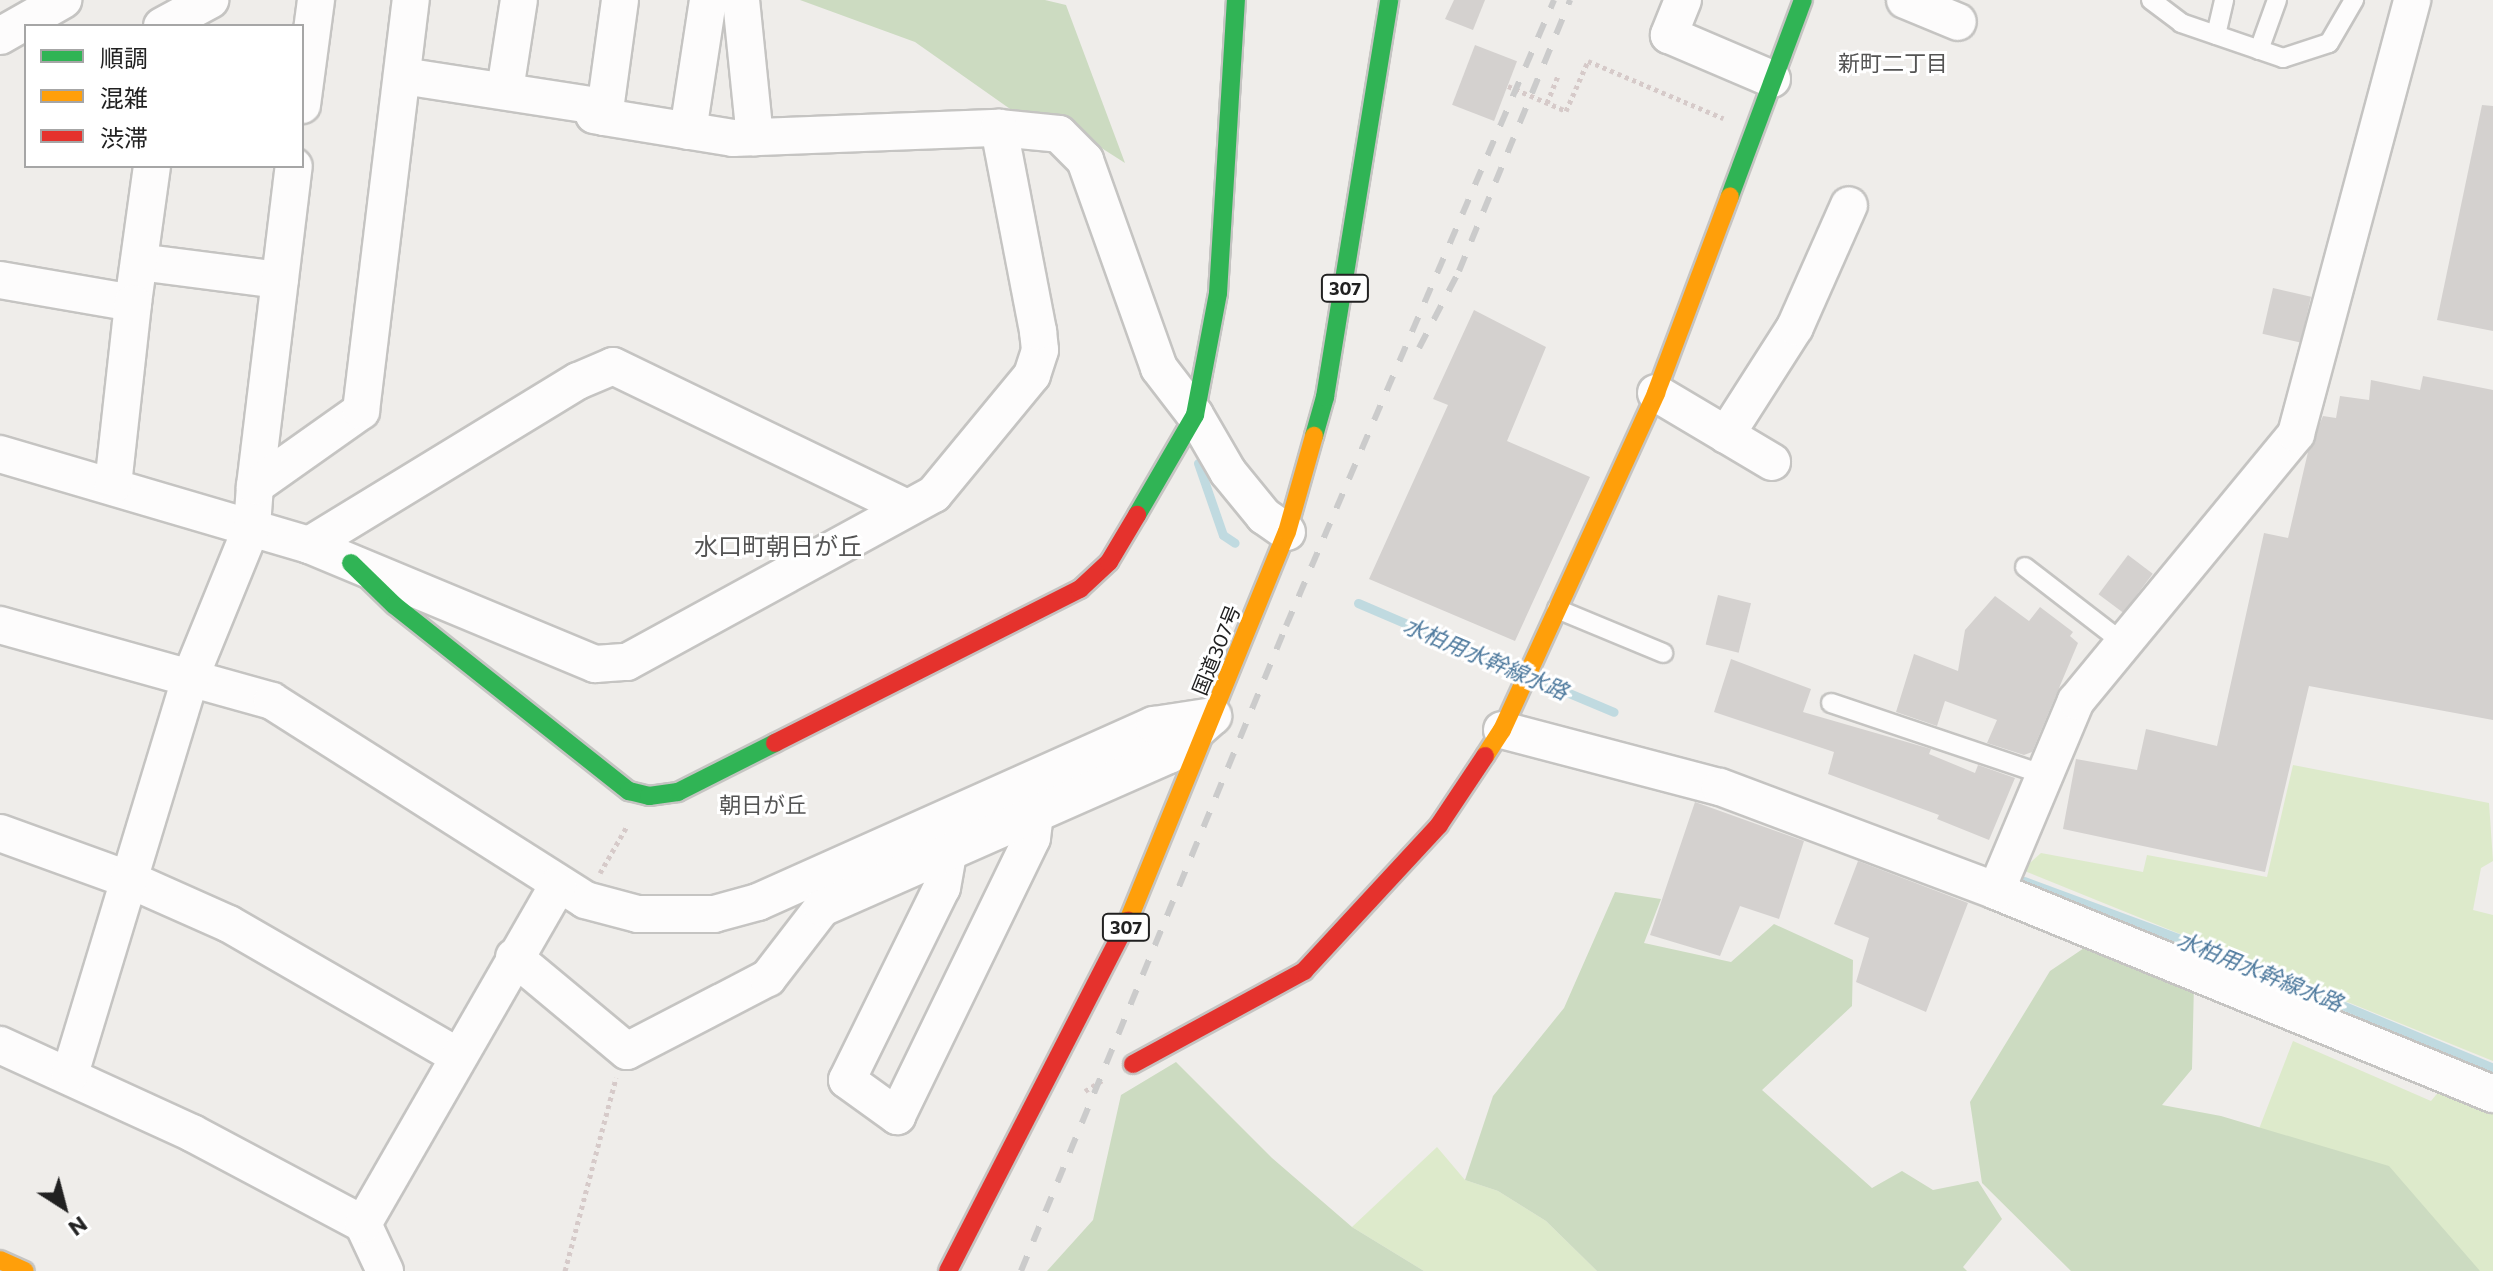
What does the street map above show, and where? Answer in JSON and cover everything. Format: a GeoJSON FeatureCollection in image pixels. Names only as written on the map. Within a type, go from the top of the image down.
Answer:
{"type":"FeatureCollection","features":[{"type":"Feature","properties":{"kind":"main road"},"geometry":{"type":"LineString","coordinates":[[351,563],[394,605],[629,791],[649,796],[678,792],[1080,589],[1109,562],[1195,415],[1218,293],[1236,0]]}},
{"type":"Feature","properties":{"kind":"main road","name":"国道307号"},"geometry":{"type":"LineString","coordinates":[[948,1271],[1118,946],[1287,532],[1325,397],[1389,0]]}},
{"type":"Feature","properties":{"kind":"main road"},"geometry":{"type":"LineString","coordinates":[[1133,1064],[1304,971],[1439,825],[1502,730],[1555,608],[1656,393],[1803,0]]}},
{"type":"Feature","properties":{"kind":"main road"},"geometry":{"type":"LineString","coordinates":[[0,1260],[25,1271]]}},
{"type":"Feature","properties":{"kind":"street"},"geometry":{"type":"LineString","coordinates":[[0,36],[63,0]]}},
{"type":"Feature","properties":{"kind":"street"},"geometry":{"type":"LineString","coordinates":[[169,24],[210,0]]}},
{"type":"Feature","properties":{"kind":"street"},"geometry":{"type":"LineString","coordinates":[[304,90],[316,0]]}},
{"type":"Feature","properties":{"kind":"street"},"geometry":{"type":"LineString","coordinates":[[255,486],[361,411],[411,0]]}},
{"type":"Feature","properties":{"kind":"street"},"geometry":{"type":"LineString","coordinates":[[505,90],[519,0]]}},
{"type":"Feature","properties":{"kind":"street"},"geometry":{"type":"LineString","coordinates":[[604,117],[620,0]]}},
{"type":"Feature","properties":{"kind":"street"},"geometry":{"type":"LineString","coordinates":[[688,131],[708,0]]}},
{"type":"Feature","properties":{"kind":"street"},"geometry":{"type":"LineString","coordinates":[[741,0],[755,137]]}},
{"type":"Feature","properties":{"kind":"street"},"geometry":{"type":"LineString","coordinates":[[1683,0],[1669,35],[1772,79]]}},
{"type":"Feature","properties":{"kind":"street"},"geometry":{"type":"LineString","coordinates":[[1905,0],[1958,22]]}},
{"type":"Feature","properties":{"kind":"street"},"geometry":{"type":"LineString","coordinates":[[1996,891],[2076,701],[2122,642],[2267,475],[2296,434],[2412,0]]}},
{"type":"Feature","properties":{"kind":"street"},"geometry":{"type":"LineString","coordinates":[[403,76],[591,105],[594,115],[604,117],[688,131],[755,137],[999,128],[1059,134],[1079,152],[1159,368],[1195,415],[1228,472],[1264,516],[1287,532]]}},
{"type":"Feature","properties":{"kind":"street"},"geometry":{"type":"LineString","coordinates":[[0,454],[309,545],[550,648],[595,664],[627,662],[905,507],[934,494],[952,477],[1032,375],[1040,350],[999,128]]}},
{"type":"Feature","properties":{"kind":"street"},"geometry":{"type":"LineString","coordinates":[[113,485],[152,168]]}},
{"type":"Feature","properties":{"kind":"street"},"geometry":{"type":"LineString","coordinates":[[70,1074],[190,678],[252,526],[294,168]]}},
{"type":"Feature","properties":{"kind":"street"},"geometry":{"type":"LineString","coordinates":[[1726,435],[1795,327],[1849,205]]}},
{"type":"Feature","properties":{"kind":"street"},"geometry":{"type":"LineString","coordinates":[[139,262],[280,280]]}},
{"type":"Feature","properties":{"kind":"street"},"geometry":{"type":"LineString","coordinates":[[0,280],[133,303]]}},
{"type":"Feature","properties":{"kind":"street"},"geometry":{"type":"LineString","coordinates":[[309,545],[578,381],[613,366],[905,507]]}},
{"type":"Feature","properties":{"kind":"street"},"geometry":{"type":"LineString","coordinates":[[1656,393],[1772,462]]}},
{"type":"Feature","properties":{"kind":"street"},"geometry":{"type":"LineString","coordinates":[[0,625],[251,693],[294,712],[558,885],[612,909],[714,914],[758,902],[1154,725],[1213,716]]}},
{"type":"Feature","properties":{"kind":"street"},"geometry":{"type":"LineString","coordinates":[[514,957],[627,1051],[768,978],[822,908],[1169,755],[1213,716]]}},
{"type":"Feature","properties":{"kind":"street"},"geometry":{"type":"LineString","coordinates":[[1502,730],[1720,787],[1996,891],[2493,1094]]}},
{"type":"Feature","properties":{"kind":"street"},"geometry":{"type":"LineString","coordinates":[[948,854],[942,887],[847,1080],[897,1116],[1032,838],[1035,812]]}},
{"type":"Feature","properties":{"kind":"street"},"geometry":{"type":"LineString","coordinates":[[0,833],[130,880],[229,924],[458,1056]]}},
{"type":"Feature","properties":{"kind":"street"},"geometry":{"type":"LineString","coordinates":[[363,1224],[558,885]]}},
{"type":"Feature","properties":{"kind":"street"},"geometry":{"type":"LineString","coordinates":[[0,1045],[70,1074],[363,1224],[385,1271]]}},
{"type":"Feature","properties":{"kind":"lane"},"geometry":{"type":"LineString","coordinates":[[2151,0],[2167,16],[2283,58],[2314,52],[2340,30],[2354,0]]}},
{"type":"Feature","properties":{"kind":"lane"},"geometry":{"type":"LineString","coordinates":[[2216,35],[2224,0]]}},
{"type":"Feature","properties":{"kind":"lane"},"geometry":{"type":"LineString","coordinates":[[2259,50],[2277,0]]}},
{"type":"Feature","properties":{"kind":"lane"},"geometry":{"type":"LineString","coordinates":[[2025,567],[2122,642]]}},
{"type":"Feature","properties":{"kind":"lane"},"geometry":{"type":"LineString","coordinates":[[1555,608],[1663,653]]}},
{"type":"Feature","properties":{"kind":"lane"},"geometry":{"type":"LineString","coordinates":[[1831,703],[2045,775]]}},
{"type":"Feature","properties":{"kind":"path"},"geometry":{"type":"LineString","coordinates":[[1508,86],[1566,111],[1588,61],[1753,131]]}},
{"type":"Feature","properties":{"kind":"path"},"geometry":{"type":"LineString","coordinates":[[1547,103],[1559,74]]}},
{"type":"Feature","properties":{"kind":"path"},"geometry":{"type":"LineString","coordinates":[[605,866],[632,818]]}},
{"type":"Feature","properties":{"kind":"path"},"geometry":{"type":"LineString","coordinates":[[565,1271],[613,1085],[627,1051]]}},
{"type":"Feature","properties":{"kind":"green space"},"geometry":{"type":"Polygon","coordinates":[[[800,0],[1045,0],[1066,5],[1125,163],[1067,126],[1013,111],[915,42],[800,0]]]}},
{"type":"Feature","properties":{"kind":"green space"},"geometry":{"type":"Polygon","coordinates":[[[2293,765],[2489,803],[2493,861],[2481,868],[2473,910],[2493,915],[2493,1061],[2022,870],[2041,853],[2143,872],[2147,855],[2267,877],[2293,765]]]}},
{"type":"Feature","properties":{"kind":"green space"},"geometry":{"type":"Polygon","coordinates":[[[1615,892],[1661,899],[1644,943],[1731,962],[1774,924],[1853,960],[1852,1006],[1762,1090],[1872,1188],[1902,1171],[1933,1190],[1978,1181],[2002,1219],[1963,1267],[1967,1271],[1597,1271],[1546,1221],[1498,1191],[1465,1180],[1493,1096],[1564,1008],[1615,892]]]}},
{"type":"Feature","properties":{"kind":"green space"},"geometry":{"type":"Polygon","coordinates":[[[2093,942],[2194,984],[2192,1069],[2162,1105],[2221,1116],[2389,1166],[2480,1271],[2071,1271],[1982,1183],[1970,1102],[2050,971],[2093,942]]]}},
{"type":"Feature","properties":{"kind":"green space"},"geometry":{"type":"Polygon","coordinates":[[[2293,1041],[2431,1101],[2445,1084],[2493,1104],[2493,1271],[2467,1271],[2257,1134],[2293,1041]]]}},
{"type":"Feature","properties":{"kind":"green space"},"geometry":{"type":"Polygon","coordinates":[[[1176,1062],[1272,1158],[1352,1227],[1424,1271],[1047,1271],[1093,1220],[1121,1095],[1176,1062]]]}},
{"type":"Feature","properties":{"kind":"green space"},"geometry":{"type":"Polygon","coordinates":[[[1437,1147],[1465,1180],[1498,1191],[1546,1221],[1597,1271],[1424,1271],[1352,1227],[1437,1147]]]}},
{"type":"Feature","properties":{"kind":"building"},"geometry":{"type":"Polygon","coordinates":[[[1454,0],[1485,0],[1473,30],[1445,19],[1454,0]]]}},
{"type":"Feature","properties":{"kind":"building"},"geometry":{"type":"Polygon","coordinates":[[[1475,45],[1517,61],[1494,121],[1452,105],[1475,45]]]}},
{"type":"Feature","properties":{"kind":"building"},"geometry":{"type":"Polygon","coordinates":[[[2482,105],[2493,106],[2493,331],[2437,320],[2482,105]]]}},
{"type":"Feature","properties":{"kind":"building"},"geometry":{"type":"Polygon","coordinates":[[[2273,288],[2311,297],[2300,343],[2262,334],[2273,288]]]}},
{"type":"Feature","properties":{"kind":"building"},"geometry":{"type":"Polygon","coordinates":[[[1474,310],[1546,347],[1507,441],[1590,477],[1515,641],[1369,579],[1448,405],[1433,399],[1474,310]]]}},
{"type":"Feature","properties":{"kind":"building"},"geometry":{"type":"Polygon","coordinates":[[[2423,376],[2493,390],[2493,720],[2309,686],[2265,872],[2063,829],[2076,759],[2137,770],[2146,729],[2217,746],[2264,533],[2288,538],[2308,452],[2323,416],[2336,418],[2340,396],[2369,400],[2371,380],[2420,390],[2423,376]]]}},
{"type":"Feature","properties":{"kind":"building"},"geometry":{"type":"Polygon","coordinates":[[[2128,555],[2153,574],[2123,613],[2099,594],[2128,555]]]}},
{"type":"Feature","properties":{"kind":"building"},"geometry":{"type":"Polygon","coordinates":[[[1718,595],[1751,603],[1739,653],[1706,644],[1718,595]]]}},
{"type":"Feature","properties":{"kind":"building"},"geometry":{"type":"Polygon","coordinates":[[[1995,596],[2029,621],[2040,607],[2073,632],[2070,636],[2078,643],[2032,752],[2024,755],[1987,743],[1997,720],[1945,701],[1937,726],[1896,712],[1914,654],[1958,671],[1965,630],[1995,596]]]}},
{"type":"Feature","properties":{"kind":"building"},"geometry":{"type":"Polygon","coordinates":[[[1731,659],[1811,689],[1803,712],[1931,749],[1929,754],[1975,773],[1978,765],[2015,778],[1989,840],[1937,819],[1939,815],[1828,774],[1834,752],[1714,712],[1731,659]]]}},
{"type":"Feature","properties":{"kind":"building"},"geometry":{"type":"Polygon","coordinates":[[[1695,802],[1804,841],[1779,919],[1740,906],[1720,956],[1650,935],[1695,802]]]}},
{"type":"Feature","properties":{"kind":"building"},"geometry":{"type":"Polygon","coordinates":[[[1858,861],[1968,903],[1926,1012],[1856,982],[1869,938],[1834,924],[1858,861]]]}},
{"type":"Feature","properties":{"kind":"waterway"},"geometry":{"type":"LineString","coordinates":[[1198,463],[1223,535],[1235,543]]}},
{"type":"Feature","properties":{"kind":"waterway","name":"水柏用水幹線水路"},"geometry":{"type":"LineString","coordinates":[[1358,603],[1517,671]]}},
{"type":"Feature","properties":{"kind":"waterway","name":"水柏用水幹線水路"},"geometry":{"type":"LineString","coordinates":[[1538,680],[1614,712]]}},
{"type":"Feature","properties":{"kind":"waterway","name":"水柏用水幹線水路"},"geometry":{"type":"LineString","coordinates":[[2024,881],[2205,948],[2493,1068]]}},
{"type":"Feature","properties":{"kind":"railway"},"geometry":{"type":"LineString","coordinates":[[1021,1271],[1286,626],[1554,0]]}},
{"type":"Feature","properties":{"kind":"railway"},"geometry":{"type":"LineString","coordinates":[[1419,348],[1459,271],[1570,0]]}},
{"type":"Feature","properties":{"kind":"traffic: fast"},"geometry":{"type":"LineString","coordinates":[[1137,515],[1195,415],[1218,293],[1236,0]]}},
{"type":"Feature","properties":{"kind":"traffic: fast"},"geometry":{"type":"LineString","coordinates":[[1314,436],[1325,397],[1389,0]]}},
{"type":"Feature","properties":{"kind":"traffic: fast"},"geometry":{"type":"LineString","coordinates":[[1730,196],[1803,0]]}},
{"type":"Feature","properties":{"kind":"traffic: fast"},"geometry":{"type":"LineString","coordinates":[[351,563],[394,605],[629,791],[649,796],[678,792],[775,743]]}},
{"type":"Feature","properties":{"kind":"traffic: slow"},"geometry":{"type":"LineString","coordinates":[[1485,756],[1502,730],[1656,393],[1730,196]]}},
{"type":"Feature","properties":{"kind":"traffic: slow"},"geometry":{"type":"LineString","coordinates":[[1128,921],[1287,532],[1314,436]]}},
{"type":"Feature","properties":{"kind":"traffic: slow"},"geometry":{"type":"LineString","coordinates":[[0,1260],[25,1271]]}},
{"type":"Feature","properties":{"kind":"traffic: jam"},"geometry":{"type":"LineString","coordinates":[[775,743],[1080,589],[1109,562],[1137,515]]}},
{"type":"Feature","properties":{"kind":"traffic: jam"},"geometry":{"type":"LineString","coordinates":[[1133,1064],[1304,971],[1439,825],[1485,756]]}},
{"type":"Feature","properties":{"kind":"traffic: jam"},"geometry":{"type":"LineString","coordinates":[[948,1271],[1128,921]]}},
{"type":"Feature","properties":{"kind":"district","name":"新町二丁目"},"geometry":{"type":"Point","coordinates":[1893,63]}},
{"type":"Feature","properties":{"kind":"district","name":"水口町朝日が丘"},"geometry":{"type":"Point","coordinates":[778,546]}},
{"type":"Feature","properties":{"kind":"district","name":"朝日が丘"},"geometry":{"type":"Point","coordinates":[763,805]}}]}
